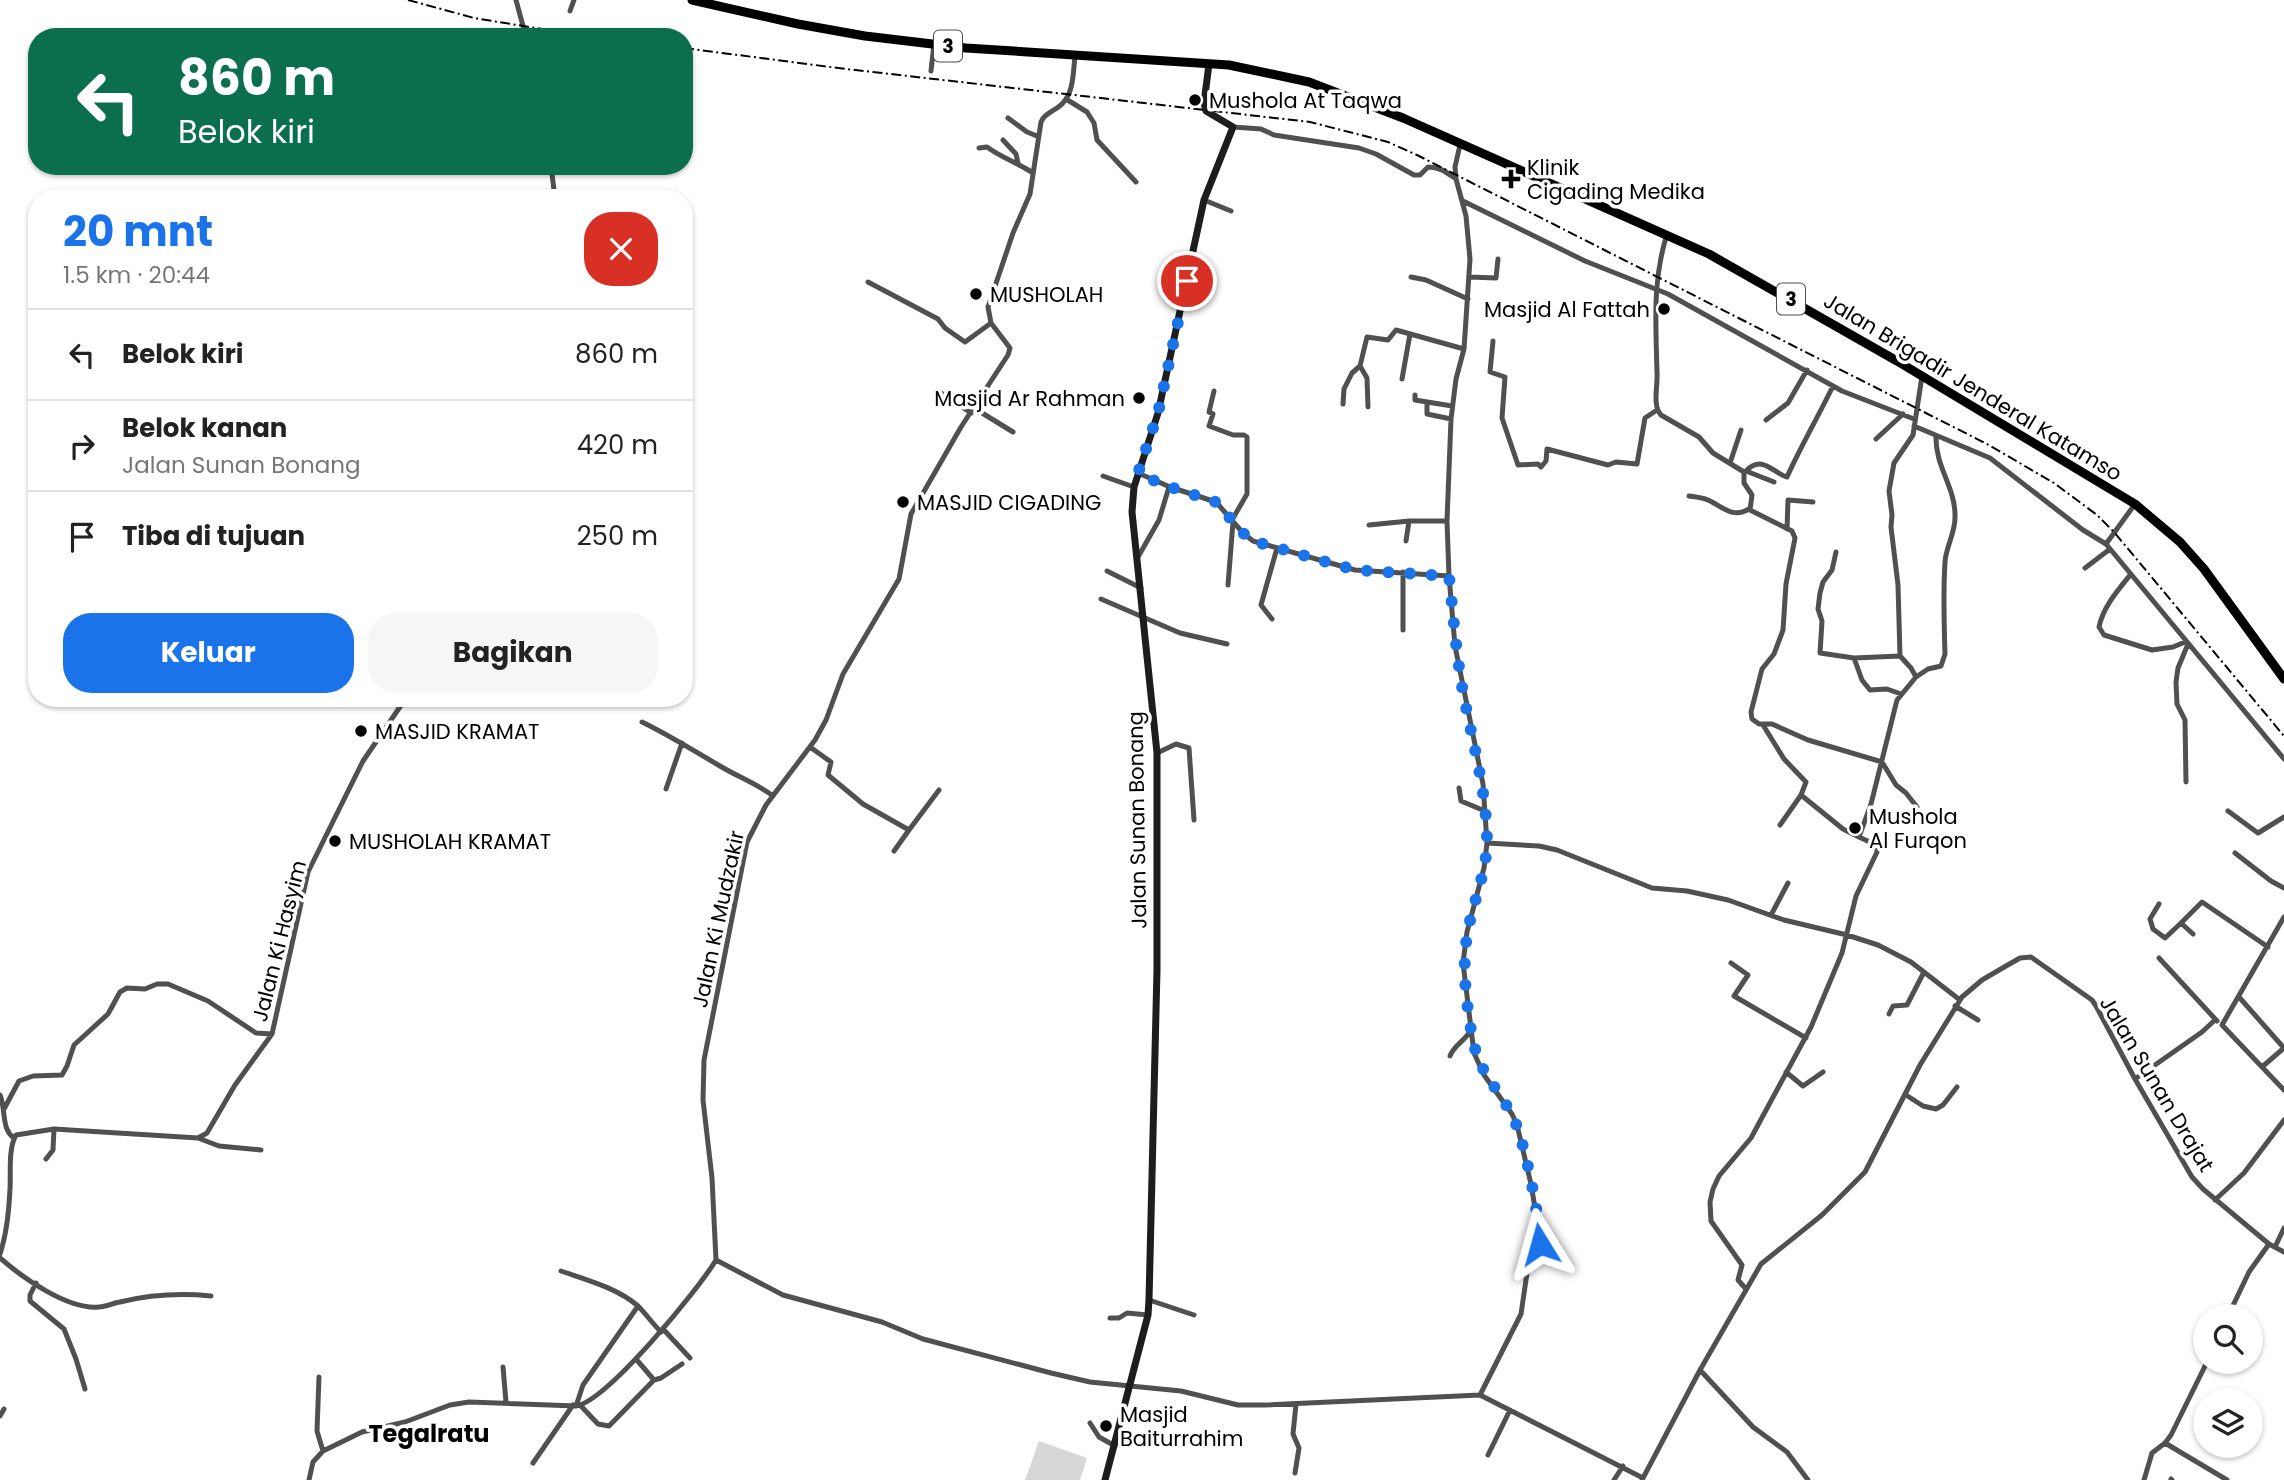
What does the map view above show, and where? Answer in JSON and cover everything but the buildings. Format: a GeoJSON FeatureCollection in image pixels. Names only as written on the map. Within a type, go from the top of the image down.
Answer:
{"type":"FeatureCollection","features":[{"type":"Feature","properties":{"kind":"highway","name":"Jalan Brigadir Jenderal Katamso"},"geometry":{"type":"LineString","coordinates":[[692,0],[865,36],[1074,56],[1209,64],[1268,72],[1309,82],[1402,118],[1667,234],[1769,286],[2135,504],[2180,542],[2196,560],[2284,679]]}},
{"type":"Feature","properties":{"kind":"street"},"geometry":{"type":"LineString","coordinates":[[516,0],[524,28]]}},
{"type":"Feature","properties":{"kind":"street"},"geometry":{"type":"LineString","coordinates":[[569,11],[574,0]]}},
{"type":"Feature","properties":{"kind":"street"},"geometry":{"type":"LineString","coordinates":[[931,71],[934,44]]}},
{"type":"Feature","properties":{"kind":"street"},"geometry":{"type":"LineString","coordinates":[[867,282],[938,319],[945,328],[965,342],[991,323],[988,307],[1013,233],[1028,201],[1042,117],[1059,106],[1070,94],[1074,56]]}},
{"type":"Feature","properties":{"kind":"street"},"geometry":{"type":"LineString","coordinates":[[1209,64],[1204,103],[1206,111],[1233,127],[1261,129],[1275,135],[1359,148],[1376,154],[1413,175],[1420,175],[1428,167],[1433,167],[1441,168],[1456,179]]}},
{"type":"Feature","properties":{"kind":"street"},"geometry":{"type":"LineString","coordinates":[[1066,99],[1087,112],[1094,123],[1097,140],[1136,181]]}},
{"type":"Feature","properties":{"kind":"street"},"geometry":{"type":"LineString","coordinates":[[1008,118],[1037,136]]}},
{"type":"Feature","properties":{"kind":"street","name":"Jalan Sunan Bonang"},"geometry":{"type":"LineString","coordinates":[[1105,1480],[1148,1315],[1149,1300],[1157,970],[1157,753],[1132,512],[1134,487],[1158,413],[1204,200],[1233,127]]}},
{"type":"Feature","properties":{"kind":"street"},"geometry":{"type":"LineString","coordinates":[[1003,139],[1016,154],[1018,163]]}},
{"type":"Feature","properties":{"kind":"street"},"geometry":{"type":"LineString","coordinates":[[1460,145],[1455,167],[1469,238],[1469,277],[1464,349],[1451,419],[1447,521],[1449,576],[1455,646],[1483,784],[1487,844],[1463,963],[1475,1053],[1484,1075],[1517,1125],[1540,1238],[1539,1248],[1527,1273],[1521,1314],[1480,1395]]}},
{"type":"Feature","properties":{"kind":"street"},"geometry":{"type":"LineString","coordinates":[[979,148],[987,147],[1033,173]]}},
{"type":"Feature","properties":{"kind":"street"},"geometry":{"type":"LineString","coordinates":[[1204,200],[1231,211]]}},
{"type":"Feature","properties":{"kind":"street"},"geometry":{"type":"LineString","coordinates":[[1463,201],[1585,261],[1656,288],[1833,386],[1857,398],[1903,414],[1936,436],[1990,458],[2083,530],[2108,546],[2229,698],[2284,759]]}},
{"type":"Feature","properties":{"kind":"street"},"geometry":{"type":"LineString","coordinates":[[1667,234],[1658,262],[1656,288],[1654,332],[1657,410],[1699,437],[1713,453],[1745,471],[1774,482]]}},
{"type":"Feature","properties":{"kind":"street"},"geometry":{"type":"LineString","coordinates":[[1469,277],[1496,278],[1497,259]]}},
{"type":"Feature","properties":{"kind":"street"},"geometry":{"type":"LineString","coordinates":[[1410,277],[1426,280],[1468,299]]}},
{"type":"Feature","properties":{"kind":"street","name":"Jalan Ki Mudzakir"},"geometry":{"type":"LineString","coordinates":[[716,1260],[712,1178],[703,1100],[704,1060],[744,855],[759,817],[810,747],[826,720],[843,674],[899,579],[911,514],[1010,351],[991,323]]}},
{"type":"Feature","properties":{"kind":"street"},"geometry":{"type":"LineString","coordinates":[[1343,404],[1344,389],[1348,378],[1360,366],[1367,337],[1388,340],[1396,330],[1464,349]]}},
{"type":"Feature","properties":{"kind":"street"},"geometry":{"type":"LineString","coordinates":[[1402,379],[1410,334]]}},
{"type":"Feature","properties":{"kind":"street"},"geometry":{"type":"LineString","coordinates":[[1493,341],[1490,372],[1505,377],[1502,418],[1518,465],[1538,464],[1542,467],[1546,461],[1546,450],[1608,465],[1616,462],[1637,464],[1645,418],[1657,410]]}},
{"type":"Feature","properties":{"kind":"street"},"geometry":{"type":"LineString","coordinates":[[1360,366],[1367,378],[1368,407]]}},
{"type":"Feature","properties":{"kind":"street"},"geometry":{"type":"LineString","coordinates":[[1766,419],[1787,403],[1807,370]]}},
{"type":"Feature","properties":{"kind":"street"},"geometry":{"type":"LineString","coordinates":[[1916,677],[1900,656],[1898,585],[1889,491],[1894,463],[1912,438],[1922,376]]}},
{"type":"Feature","properties":{"kind":"street"},"geometry":{"type":"LineString","coordinates":[[1749,509],[1752,495],[1744,484],[1745,471],[1760,463],[1787,477],[1833,386]]}},
{"type":"Feature","properties":{"kind":"street"},"geometry":{"type":"LineString","coordinates":[[938,391],[1013,432]]}},
{"type":"Feature","properties":{"kind":"street"},"geometry":{"type":"LineString","coordinates":[[1214,391],[1209,412],[1213,414],[1209,426],[1247,437],[1247,494],[1233,521],[1228,585]]}},
{"type":"Feature","properties":{"kind":"street"},"geometry":{"type":"LineString","coordinates":[[1415,395],[1415,400],[1452,406]]}},
{"type":"Feature","properties":{"kind":"street"},"geometry":{"type":"LineString","coordinates":[[1427,402],[1427,414],[1451,419]]}},
{"type":"Feature","properties":{"kind":"street"},"geometry":{"type":"LineString","coordinates":[[1876,439],[1903,414]]}},
{"type":"Feature","properties":{"kind":"street"},"geometry":{"type":"LineString","coordinates":[[1730,463],[1741,430]]}},
{"type":"Feature","properties":{"kind":"street"},"geometry":{"type":"LineString","coordinates":[[1859,837],[1901,694],[1916,677],[1928,669],[1941,666],[1945,654],[1945,561],[1955,515],[1954,500],[1943,476],[1936,436]]}},
{"type":"Feature","properties":{"kind":"street"},"geometry":{"type":"LineString","coordinates":[[1138,473],[1169,487],[1209,498],[1216,502],[1248,538],[1277,548],[1355,570],[1449,576]]}},
{"type":"Feature","properties":{"kind":"street"},"geometry":{"type":"LineString","coordinates":[[1102,476],[1134,487]]}},
{"type":"Feature","properties":{"kind":"street"},"geometry":{"type":"LineString","coordinates":[[1138,557],[1158,520],[1169,487]]}},
{"type":"Feature","properties":{"kind":"street"},"geometry":{"type":"LineString","coordinates":[[1689,496],[1713,502],[1718,508],[1727,511],[1741,513],[1749,509]]}},
{"type":"Feature","properties":{"kind":"street"},"geometry":{"type":"LineString","coordinates":[[1787,529],[1788,500],[1813,502]]}},
{"type":"Feature","properties":{"kind":"street"},"geometry":{"type":"LineString","coordinates":[[2085,568],[2108,546],[2135,504]]}},
{"type":"Feature","properties":{"kind":"street"},"geometry":{"type":"LineString","coordinates":[[1749,509],[1792,531],[1795,538],[1786,584],[1783,630],[1774,654],[1762,669],[1751,712],[1752,719],[1763,725],[1784,759],[1806,782],[1801,795],[1780,825]]}},
{"type":"Feature","properties":{"kind":"street"},"geometry":{"type":"LineString","coordinates":[[1369,525],[1447,521]]}},
{"type":"Feature","properties":{"kind":"street"},"geometry":{"type":"LineString","coordinates":[[1406,541],[1409,522]]}},
{"type":"Feature","properties":{"kind":"street"},"geometry":{"type":"LineString","coordinates":[[1272,619],[1261,605],[1277,548]]}},
{"type":"Feature","properties":{"kind":"street"},"geometry":{"type":"LineString","coordinates":[[1836,552],[1832,570],[1823,582],[1820,593],[1820,652],[1854,657],[1900,656]]}},
{"type":"Feature","properties":{"kind":"street"},"geometry":{"type":"LineString","coordinates":[[1107,571],[1141,588]]}},
{"type":"Feature","properties":{"kind":"street"},"geometry":{"type":"LineString","coordinates":[[1403,572],[1403,631]]}},
{"type":"Feature","properties":{"kind":"street"},"geometry":{"type":"LineString","coordinates":[[2131,574],[2108,605],[2101,620],[2099,627],[2104,635],[2152,650],[2186,643]]}},
{"type":"Feature","properties":{"kind":"street"},"geometry":{"type":"LineString","coordinates":[[1101,599],[1180,633],[1227,644]]}},
{"type":"Feature","properties":{"kind":"street"},"geometry":{"type":"LineString","coordinates":[[2186,643],[2175,682],[2177,704],[2185,720],[2186,782]]}},
{"type":"Feature","properties":{"kind":"street"},"geometry":{"type":"LineString","coordinates":[[1854,657],[1862,680],[1870,690],[1887,690],[1901,694]]}},
{"type":"Feature","properties":{"kind":"street","name":"Jalan Ki Hasyim"},"geometry":{"type":"LineString","coordinates":[[198,1138],[207,1132],[235,1085],[272,1034],[309,872],[363,761],[400,707]]}},
{"type":"Feature","properties":{"kind":"street"},"geometry":{"type":"LineString","coordinates":[[642,722],[730,772],[756,783],[774,796]]}},
{"type":"Feature","properties":{"kind":"street"},"geometry":{"type":"LineString","coordinates":[[1763,725],[1772,724],[1808,740],[1882,762],[1896,785],[1917,807]]}},
{"type":"Feature","properties":{"kind":"street"},"geometry":{"type":"LineString","coordinates":[[666,789],[682,743]]}},
{"type":"Feature","properties":{"kind":"street"},"geometry":{"type":"LineString","coordinates":[[1157,753],[1176,744],[1189,748],[1194,820]]}},
{"type":"Feature","properties":{"kind":"street"},"geometry":{"type":"LineString","coordinates":[[810,747],[831,762],[828,775],[856,799],[909,830]]}},
{"type":"Feature","properties":{"kind":"street"},"geometry":{"type":"LineString","coordinates":[[1459,788],[1461,801],[1485,811]]}},
{"type":"Feature","properties":{"kind":"street"},"geometry":{"type":"LineString","coordinates":[[894,851],[939,790]]}},
{"type":"Feature","properties":{"kind":"street"},"geometry":{"type":"LineString","coordinates":[[1746,1289],[1738,1280],[1742,1270],[1740,1261],[1711,1221],[1710,1202],[1719,1176],[1751,1138],[1806,1038],[1834,976],[1856,896],[1878,849],[1876,845],[1843,829],[1801,795]]}},
{"type":"Feature","properties":{"kind":"street"},"geometry":{"type":"LineString","coordinates":[[2228,811],[2258,833],[2284,817]]}},
{"type":"Feature","properties":{"kind":"street"},"geometry":{"type":"LineString","coordinates":[[1487,844],[1539,846],[1557,850],[1652,888],[1706,895],[1847,935],[1893,952],[1959,1000]]}},
{"type":"Feature","properties":{"kind":"street"},"geometry":{"type":"LineString","coordinates":[[2235,853],[2284,888]]}},
{"type":"Feature","properties":{"kind":"street"},"geometry":{"type":"LineString","coordinates":[[1771,915],[1788,883]]}},
{"type":"Feature","properties":{"kind":"street"},"geometry":{"type":"LineString","coordinates":[[2160,904],[2150,919],[2153,929],[2165,938],[2202,902],[2268,947]]}},
{"type":"Feature","properties":{"kind":"street"},"geometry":{"type":"LineString","coordinates":[[2222,1025],[2284,917]]}},
{"type":"Feature","properties":{"kind":"street"},"geometry":{"type":"LineString","coordinates":[[2181,923],[2193,934]]}},
{"type":"Feature","properties":{"kind":"street","name":"Jalan Sunan Drajat"},"geometry":{"type":"LineString","coordinates":[[1643,1479],[1700,1370],[1766,1258],[1822,1215],[1866,1172],[1920,1065],[1959,1000],[1982,980],[2020,958],[2031,957],[2092,1000],[2187,1171],[2215,1200],[2284,1252]]}},
{"type":"Feature","properties":{"kind":"street"},"geometry":{"type":"LineString","coordinates":[[2159,958],[2284,1090]]}},
{"type":"Feature","properties":{"kind":"street"},"geometry":{"type":"LineString","coordinates":[[1731,962],[1748,975],[1734,996],[1806,1038]]}},
{"type":"Feature","properties":{"kind":"street"},"geometry":{"type":"LineString","coordinates":[[1889,1014],[1893,1006],[1907,1005],[1924,972]]}},
{"type":"Feature","properties":{"kind":"street"},"geometry":{"type":"LineString","coordinates":[[4,1109],[19,1081],[33,1076],[62,1075],[68,1066],[74,1045],[108,1014],[120,992],[127,988],[145,989],[157,984],[168,984],[208,1001],[256,1033],[272,1034]]}},
{"type":"Feature","properties":{"kind":"street"},"geometry":{"type":"LineString","coordinates":[[2239,997],[2284,1048],[2262,1067]]}},
{"type":"Feature","properties":{"kind":"street"},"geometry":{"type":"LineString","coordinates":[[1955,1006],[1978,1020]]}},
{"type":"Feature","properties":{"kind":"street"},"geometry":{"type":"LineString","coordinates":[[2134,1079],[2203,1032],[2215,1020]]}},
{"type":"Feature","properties":{"kind":"street"},"geometry":{"type":"LineString","coordinates":[[1450,1056],[1454,1047],[1464,1042],[1471,1030]]}},
{"type":"Feature","properties":{"kind":"street"},"geometry":{"type":"LineString","coordinates":[[1786,1072],[1803,1086],[1823,1072]]}},
{"type":"Feature","properties":{"kind":"street"},"geometry":{"type":"LineString","coordinates":[[1906,1095],[1923,1106],[1936,1109],[1943,1105],[1957,1087]]}},
{"type":"Feature","properties":{"kind":"street"},"geometry":{"type":"LineString","coordinates":[[0,1096],[6,1129],[13,1138]]}},
{"type":"Feature","properties":{"kind":"street"},"geometry":{"type":"LineString","coordinates":[[2215,1200],[2244,1173],[2284,1120]]}},
{"type":"Feature","properties":{"kind":"street"},"geometry":{"type":"LineString","coordinates":[[13,1138],[20,1133],[54,1129],[198,1138],[219,1146],[261,1150]]}},
{"type":"Feature","properties":{"kind":"street"},"geometry":{"type":"LineString","coordinates":[[46,1159],[53,1150],[54,1129]]}},
{"type":"Feature","properties":{"kind":"street"},"geometry":{"type":"LineString","coordinates":[[13,1138],[7,1228],[0,1256],[68,1303],[90,1307],[181,1294],[211,1296]]}},
{"type":"Feature","properties":{"kind":"street"},"geometry":{"type":"LineString","coordinates":[[0,1178],[10,1177]]}},
{"type":"Feature","properties":{"kind":"street"},"geometry":{"type":"LineString","coordinates":[[2234,1304],[2249,1272],[2284,1228]]}},
{"type":"Feature","properties":{"kind":"street"},"geometry":{"type":"LineString","coordinates":[[309,1480],[311,1465],[323,1451],[362,1432],[405,1422],[450,1405],[469,1402],[587,1403],[636,1359],[662,1331],[716,1260],[783,1295],[882,1322],[923,1339],[1090,1382],[1181,1391],[1238,1405],[1480,1395],[1623,1466],[1643,1479]]}},
{"type":"Feature","properties":{"kind":"street"},"geometry":{"type":"LineString","coordinates":[[561,1271],[605,1287],[638,1306],[690,1358]]}},
{"type":"Feature","properties":{"kind":"street"},"geometry":{"type":"LineString","coordinates":[[36,1283],[30,1293],[30,1301],[64,1329],[85,1389]]}},
{"type":"Feature","properties":{"kind":"street"},"geometry":{"type":"LineString","coordinates":[[1149,1300],[1194,1315]]}},
{"type":"Feature","properties":{"kind":"street"},"geometry":{"type":"LineString","coordinates":[[533,1463],[576,1405],[583,1385],[638,1306]]}},
{"type":"Feature","properties":{"kind":"street"},"geometry":{"type":"LineString","coordinates":[[1110,1318],[1119,1318],[1127,1313],[1148,1315]]}},
{"type":"Feature","properties":{"kind":"street"},"geometry":{"type":"LineString","coordinates":[[636,1359],[654,1380]]}},
{"type":"Feature","properties":{"kind":"street"},"geometry":{"type":"LineString","coordinates":[[576,1405],[598,1423],[609,1426],[654,1380],[682,1364]]}},
{"type":"Feature","properties":{"kind":"street"},"geometry":{"type":"LineString","coordinates":[[503,1367],[506,1402]]}},
{"type":"Feature","properties":{"kind":"street"},"geometry":{"type":"LineString","coordinates":[[1700,1370],[1753,1427],[1787,1452],[1808,1480]]}},
{"type":"Feature","properties":{"kind":"street"},"geometry":{"type":"LineString","coordinates":[[2144,1480],[2152,1453],[2165,1443],[2201,1374]]}},
{"type":"Feature","properties":{"kind":"street"},"geometry":{"type":"LineString","coordinates":[[319,1377],[317,1432],[323,1451]]}},
{"type":"Feature","properties":{"kind":"street"},"geometry":{"type":"LineString","coordinates":[[1295,1473],[1299,1448],[1293,1434],[1296,1404]]}},
{"type":"Feature","properties":{"kind":"street"},"geometry":{"type":"LineString","coordinates":[[0,1416],[4,1409]]}},
{"type":"Feature","properties":{"kind":"street"},"geometry":{"type":"LineString","coordinates":[[1488,1455],[1510,1410]]}},
{"type":"Feature","properties":{"kind":"street"},"geometry":{"type":"LineString","coordinates":[[1090,1423],[1099,1437],[1115,1446]]}},
{"type":"Feature","properties":{"kind":"street"},"geometry":{"type":"LineString","coordinates":[[2165,1443],[2227,1480]]}},
{"type":"Feature","properties":{"kind":"street"},"geometry":{"type":"LineString","coordinates":[[1614,1480],[1623,1466]]}},
{"type":"Feature","properties":{"kind":"shaded area"},"geometry":{"type":"Polygon","coordinates":[[[1039,1441],[1087,1458],[1080,1480],[1025,1480],[1039,1441]]]}},
{"type":"Feature","properties":{"kind":"railway"},"geometry":{"type":"LineString","coordinates":[[408,0],[474,18],[536,28]]}},
{"type":"Feature","properties":{"kind":"railway"},"geometry":{"type":"LineString","coordinates":[[693,49],[1310,122],[1388,142],[1987,444],[2054,483],[2097,515],[2114,532],[2284,736]]}},
{"type":"Feature","properties":{"kind":"place","name":"Mushola At Taqwa"},"geometry":{"type":"Point","coordinates":[1195,100]}},
{"type":"Feature","properties":{"kind":"place","name":"Klinik Cigading Medika"},"geometry":{"type":"Point","coordinates":[1511,179]}},
{"type":"Feature","properties":{"kind":"place","name":"MUSHOLAH"},"geometry":{"type":"Point","coordinates":[976,294]}},
{"type":"Feature","properties":{"kind":"place","name":"Masjid Al Fattah"},"geometry":{"type":"Point","coordinates":[1664,309]}},
{"type":"Feature","properties":{"kind":"place","name":"Masjid Ar Rahman"},"geometry":{"type":"Point","coordinates":[1139,398]}},
{"type":"Feature","properties":{"kind":"place","name":"MASJID CIGADING"},"geometry":{"type":"Point","coordinates":[903,502]}},
{"type":"Feature","properties":{"kind":"place","name":"MASJID KRAMAT"},"geometry":{"type":"Point","coordinates":[361,731]}},
{"type":"Feature","properties":{"kind":"place","name":"Mushola Al Furqon"},"geometry":{"type":"Point","coordinates":[1855,828]}},
{"type":"Feature","properties":{"kind":"place","name":"MUSHOLAH KRAMAT"},"geometry":{"type":"Point","coordinates":[335,841]}},
{"type":"Feature","properties":{"kind":"place","name":"Masjid Baiturrahim"},"geometry":{"type":"Point","coordinates":[1106,1426]}},
{"type":"Feature","properties":{"kind":"district","name":"Tegalratu"},"geometry":{"type":"Point","coordinates":[429,1433]}},
{"type":"Feature","properties":{"kind":"route"},"geometry":{"type":"LineString","coordinates":[[1187,281],[1158,413],[1138,473],[1161,484],[1216,502],[1253,541],[1355,570],[1449,576],[1455,646],[1483,784],[1487,844],[1463,963],[1467,1005],[1475,1053],[1484,1075],[1517,1125],[1531,1184],[1540,1244]]}}]}
